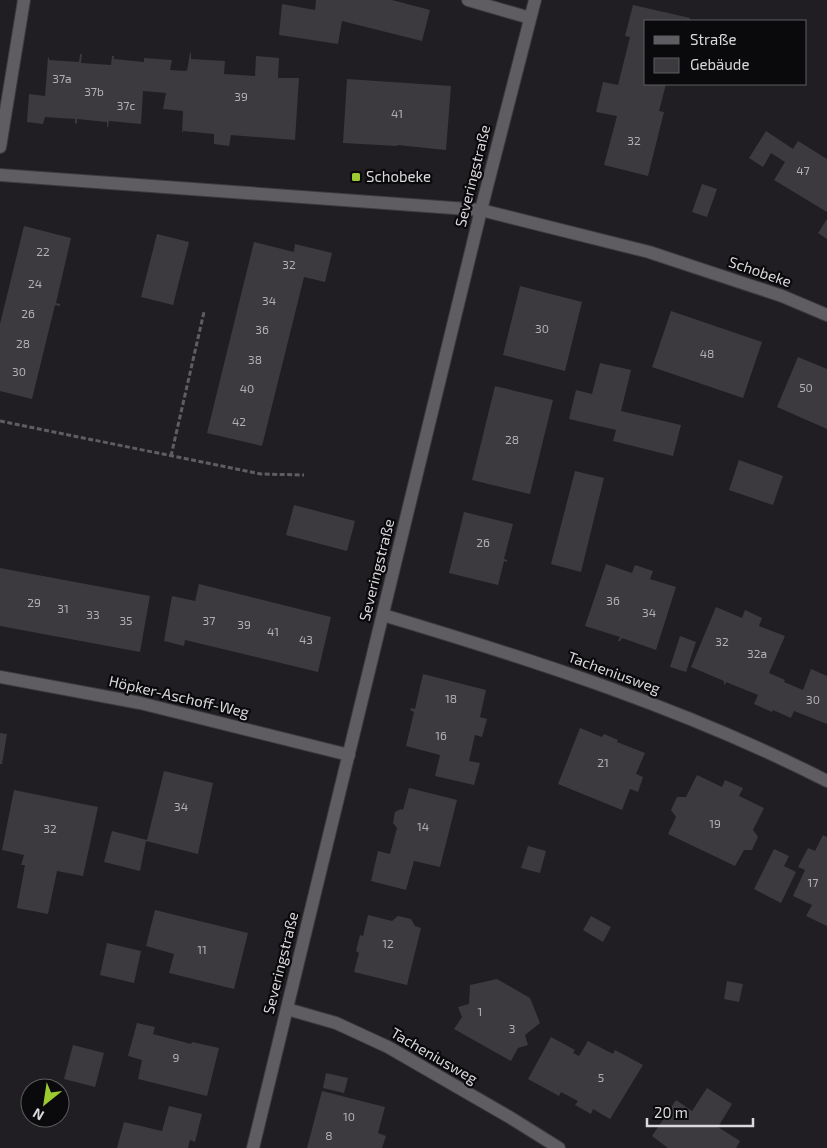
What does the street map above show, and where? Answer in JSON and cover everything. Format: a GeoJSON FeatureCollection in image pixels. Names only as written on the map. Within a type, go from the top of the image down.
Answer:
{"type":"FeatureCollection","features":[{"type":"Feature","properties":{"kind":"street"},"geometry":{"type":"LineString","coordinates":[[0,147],[24,0]]}},
{"type":"Feature","properties":{"kind":"street"},"geometry":{"type":"LineString","coordinates":[[468,0],[530,18]]}},
{"type":"Feature","properties":{"kind":"street","name":"Severingstraße"},"geometry":{"type":"LineString","coordinates":[[253,1148],[481,210],[535,0]]}},
{"type":"Feature","properties":{"kind":"street","name":"Schobeke"},"geometry":{"type":"LineString","coordinates":[[0,175],[481,210],[649,252],[782,296],[827,315]]}},
{"type":"Feature","properties":{"kind":"street","name":"Tacheniusweg"},"geometry":{"type":"LineString","coordinates":[[383,615],[590,680],[786,760],[827,781]]}},
{"type":"Feature","properties":{"kind":"street","name":"Höpker-Aschoff-Weg"},"geometry":{"type":"LineString","coordinates":[[0,677],[140,703],[349,755]]}},
{"type":"Feature","properties":{"kind":"street","name":"Tacheniusweg"},"geometry":{"type":"LineString","coordinates":[[287,1009],[336,1023],[388,1047],[559,1148]]}},
{"type":"Feature","properties":{"kind":"path"},"geometry":{"type":"LineString","coordinates":[[171,456],[204,312]]}},
{"type":"Feature","properties":{"kind":"path"},"geometry":{"type":"LineString","coordinates":[[0,421],[261,474],[304,475]]}},
{"type":"Feature","properties":{"kind":"building"},"geometry":{"type":"Polygon","coordinates":[[[316,0],[392,0],[430,10],[422,41],[342,21],[338,44],[279,35],[282,4],[315,10],[316,0]]]}},
{"type":"Feature","properties":{"kind":"building"},"geometry":{"type":"Polygon","coordinates":[[[633,5],[690,18],[690,20],[644,20],[644,85],[666,85],[659,111],[664,112],[648,176],[604,165],[617,116],[596,112],[603,82],[618,85],[630,37],[625,36],[633,5]]]}},
{"type":"Feature","properties":{"kind":"building"},"geometry":{"type":"Polygon","coordinates":[[[190,53],[191,59],[225,61],[224,74],[255,76],[256,56],[279,58],[278,78],[299,78],[295,140],[231,135],[229,146],[214,144],[214,134],[183,131],[182,134],[183,111],[163,109],[166,93],[143,91],[141,124],[109,121],[107,127],[107,122],[77,119],[75,124],[75,119],[45,117],[43,124],[27,122],[29,94],[45,96],[48,57],[49,60],[79,62],[80,54],[82,54],[81,63],[111,65],[112,56],[114,56],[114,59],[144,62],[144,58],[172,60],[170,70],[186,71],[187,69],[187,71],[190,53]]]}},
{"type":"Feature","properties":{"kind":"building"},"geometry":{"type":"Polygon","coordinates":[[[347,79],[451,86],[446,150],[397,145],[343,143],[347,79]]]}},
{"type":"Feature","properties":{"kind":"building"},"geometry":{"type":"Polygon","coordinates":[[[766,131],[793,149],[798,141],[827,159],[827,212],[774,180],[785,162],[771,153],[763,167],[749,158],[766,131]]]}},
{"type":"Feature","properties":{"kind":"building"},"geometry":{"type":"Polygon","coordinates":[[[702,184],[717,189],[707,217],[692,212],[702,184]]]}},
{"type":"Feature","properties":{"kind":"building"},"geometry":{"type":"Polygon","coordinates":[[[827,219],[827,239],[818,233],[827,219]]]}},
{"type":"Feature","properties":{"kind":"building"},"geometry":{"type":"Polygon","coordinates":[[[24,226],[71,238],[56,303],[60,304],[60,306],[55,305],[32,399],[0,391],[0,324],[24,226]]]}},
{"type":"Feature","properties":{"kind":"building"},"geometry":{"type":"Polygon","coordinates":[[[157,234],[189,242],[173,305],[141,297],[157,234]]]}},
{"type":"Feature","properties":{"kind":"building"},"geometry":{"type":"Polygon","coordinates":[[[254,242],[294,252],[295,244],[332,253],[325,282],[304,277],[262,446],[207,433],[254,242]]]}},
{"type":"Feature","properties":{"kind":"building"},"geometry":{"type":"Polygon","coordinates":[[[520,286],[582,302],[565,371],[503,355],[520,286]]]}},
{"type":"Feature","properties":{"kind":"building"},"geometry":{"type":"Polygon","coordinates":[[[671,311],[762,342],[743,398],[652,367],[671,311]]]}},
{"type":"Feature","properties":{"kind":"building"},"geometry":{"type":"Polygon","coordinates":[[[798,357],[827,369],[827,429],[777,407],[798,357]]]}},
{"type":"Feature","properties":{"kind":"building"},"geometry":{"type":"Polygon","coordinates":[[[600,363],[631,370],[621,411],[681,425],[673,456],[613,441],[616,430],[569,419],[576,390],[592,394],[600,363]]]}},
{"type":"Feature","properties":{"kind":"building"},"geometry":{"type":"Polygon","coordinates":[[[495,386],[553,400],[530,494],[472,480],[495,386]]]}},
{"type":"Feature","properties":{"kind":"building"},"geometry":{"type":"Polygon","coordinates":[[[739,460],[783,476],[773,505],[729,490],[739,460]]]}},
{"type":"Feature","properties":{"kind":"building"},"geometry":{"type":"Polygon","coordinates":[[[575,471],[604,478],[581,572],[551,564],[575,471]]]}},
{"type":"Feature","properties":{"kind":"building"},"geometry":{"type":"Polygon","coordinates":[[[294,505],[355,521],[347,551],[286,535],[294,505]]]}},
{"type":"Feature","properties":{"kind":"building"},"geometry":{"type":"Polygon","coordinates":[[[464,512],[513,524],[504,559],[507,562],[504,561],[498,585],[449,573],[464,512]]]}},
{"type":"Feature","properties":{"kind":"building"},"geometry":{"type":"Polygon","coordinates":[[[606,564],[632,573],[635,565],[653,571],[650,579],[676,587],[656,650],[622,638],[618,641],[620,637],[585,626],[606,564]]]}},
{"type":"Feature","properties":{"kind":"building"},"geometry":{"type":"Polygon","coordinates":[[[0,568],[150,596],[140,652],[0,626],[0,568]]]}},
{"type":"Feature","properties":{"kind":"building"},"geometry":{"type":"Polygon","coordinates":[[[199,584],[331,617],[318,672],[185,640],[184,646],[164,641],[172,596],[195,601],[199,584]]]}},
{"type":"Feature","properties":{"kind":"building"},"geometry":{"type":"Polygon","coordinates":[[[716,607],[742,618],[745,610],[762,618],[759,626],[785,636],[769,673],[803,690],[811,669],[827,676],[827,724],[794,711],[791,718],[773,710],[772,712],[754,704],[758,695],[726,682],[725,685],[724,681],[691,667],[716,607]]]}},
{"type":"Feature","properties":{"kind":"building"},"geometry":{"type":"Polygon","coordinates":[[[680,636],[696,642],[686,672],[670,667],[680,636]]]}},
{"type":"Feature","properties":{"kind":"building"},"geometry":{"type":"Polygon","coordinates":[[[423,674],[486,690],[480,717],[487,719],[482,737],[475,735],[469,761],[480,763],[474,785],[435,776],[440,755],[406,746],[414,712],[410,710],[411,708],[415,709],[423,674]]]}},
{"type":"Feature","properties":{"kind":"building"},"geometry":{"type":"Polygon","coordinates":[[[580,728],[602,737],[604,734],[618,740],[617,742],[645,753],[636,774],[643,777],[638,792],[630,789],[622,810],[558,784],[580,728]]]}},
{"type":"Feature","properties":{"kind":"building"},"geometry":{"type":"Polygon","coordinates":[[[0,733],[7,734],[2,764],[0,764],[0,733]]]}},
{"type":"Feature","properties":{"kind":"building"},"geometry":{"type":"Polygon","coordinates":[[[164,771],[213,783],[198,854],[146,841],[140,871],[104,862],[112,831],[147,840],[164,771]]]}},
{"type":"Feature","properties":{"kind":"building"},"geometry":{"type":"Polygon","coordinates":[[[697,775],[722,787],[725,780],[743,788],[739,796],[764,808],[753,830],[758,837],[752,850],[744,850],[735,866],[668,834],[676,817],[671,810],[677,797],[686,797],[697,775]]]}},
{"type":"Feature","properties":{"kind":"building"},"geometry":{"type":"Polygon","coordinates":[[[409,788],[457,800],[440,867],[414,861],[406,890],[371,881],[378,851],[390,854],[397,828],[393,823],[395,812],[403,810],[409,788]]]}},
{"type":"Feature","properties":{"kind":"building"},"geometry":{"type":"Polygon","coordinates":[[[14,790],[98,807],[83,876],[57,871],[48,914],[17,908],[25,865],[21,865],[24,855],[2,850],[14,790]]]}},
{"type":"Feature","properties":{"kind":"building"},"geometry":{"type":"Polygon","coordinates":[[[823,835],[827,837],[827,926],[806,916],[812,905],[793,896],[805,870],[798,867],[808,848],[815,851],[823,835]]]}},
{"type":"Feature","properties":{"kind":"building"},"geometry":{"type":"Polygon","coordinates":[[[528,846],[546,851],[540,873],[521,868],[528,846]]]}},
{"type":"Feature","properties":{"kind":"building"},"geometry":{"type":"Polygon","coordinates":[[[774,849],[789,856],[784,866],[796,872],[781,903],[754,889],[774,849]]]}},
{"type":"Feature","properties":{"kind":"building"},"geometry":{"type":"Polygon","coordinates":[[[155,910],[248,933],[234,989],[169,973],[174,954],[146,946],[155,910]]]}},
{"type":"Feature","properties":{"kind":"building"},"geometry":{"type":"Polygon","coordinates":[[[368,915],[392,921],[398,916],[411,919],[415,926],[421,928],[407,985],[354,972],[359,953],[356,951],[360,935],[363,936],[368,915]]]}},
{"type":"Feature","properties":{"kind":"building"},"geometry":{"type":"Polygon","coordinates":[[[591,916],[611,927],[603,942],[583,930],[591,916]]]}},
{"type":"Feature","properties":{"kind":"building"},"geometry":{"type":"Polygon","coordinates":[[[107,943],[141,951],[134,983],[100,975],[107,943]]]}},
{"type":"Feature","properties":{"kind":"building"},"geometry":{"type":"Polygon","coordinates":[[[497,979],[530,998],[540,1023],[525,1035],[528,1045],[518,1048],[511,1061],[454,1029],[462,1017],[458,1007],[469,1004],[470,985],[497,979]]]}},
{"type":"Feature","properties":{"kind":"building"},"geometry":{"type":"Polygon","coordinates":[[[727,981],[743,984],[739,1002],[724,999],[727,981]]]}},
{"type":"Feature","properties":{"kind":"building"},"geometry":{"type":"Polygon","coordinates":[[[137,1023],[155,1027],[153,1034],[191,1044],[192,1042],[219,1048],[207,1096],[138,1079],[142,1060],[128,1056],[137,1023]]]}},
{"type":"Feature","properties":{"kind":"building"},"geometry":{"type":"Polygon","coordinates":[[[551,1037],[575,1050],[573,1053],[579,1056],[588,1041],[613,1054],[615,1050],[643,1065],[610,1119],[593,1109],[591,1114],[575,1105],[578,1101],[561,1092],[559,1096],[528,1079],[551,1037]]]}},
{"type":"Feature","properties":{"kind":"building"},"geometry":{"type":"Polygon","coordinates":[[[73,1045],[104,1053],[95,1087],[70,1081],[70,1078],[64,1078],[73,1045]]]}},
{"type":"Feature","properties":{"kind":"building"},"geometry":{"type":"Polygon","coordinates":[[[326,1073],[348,1078],[344,1093],[323,1088],[326,1073]]]}},
{"type":"Feature","properties":{"kind":"building"},"geometry":{"type":"Polygon","coordinates":[[[707,1088],[732,1104],[718,1127],[740,1141],[736,1148],[668,1148],[652,1136],[676,1100],[692,1111],[707,1088]]]}},
{"type":"Feature","properties":{"kind":"building"},"geometry":{"type":"Polygon","coordinates":[[[322,1091],[385,1107],[378,1133],[386,1136],[382,1148],[307,1148],[322,1091]]]}},
{"type":"Feature","properties":{"kind":"building"},"geometry":{"type":"Polygon","coordinates":[[[169,1106],[202,1114],[195,1142],[190,1140],[188,1148],[117,1148],[124,1122],[162,1131],[169,1106]]]}},
{"type":"Feature","properties":{"kind":"place","name":"Schobeke"},"geometry":{"type":"Point","coordinates":[356,177]}}]}
